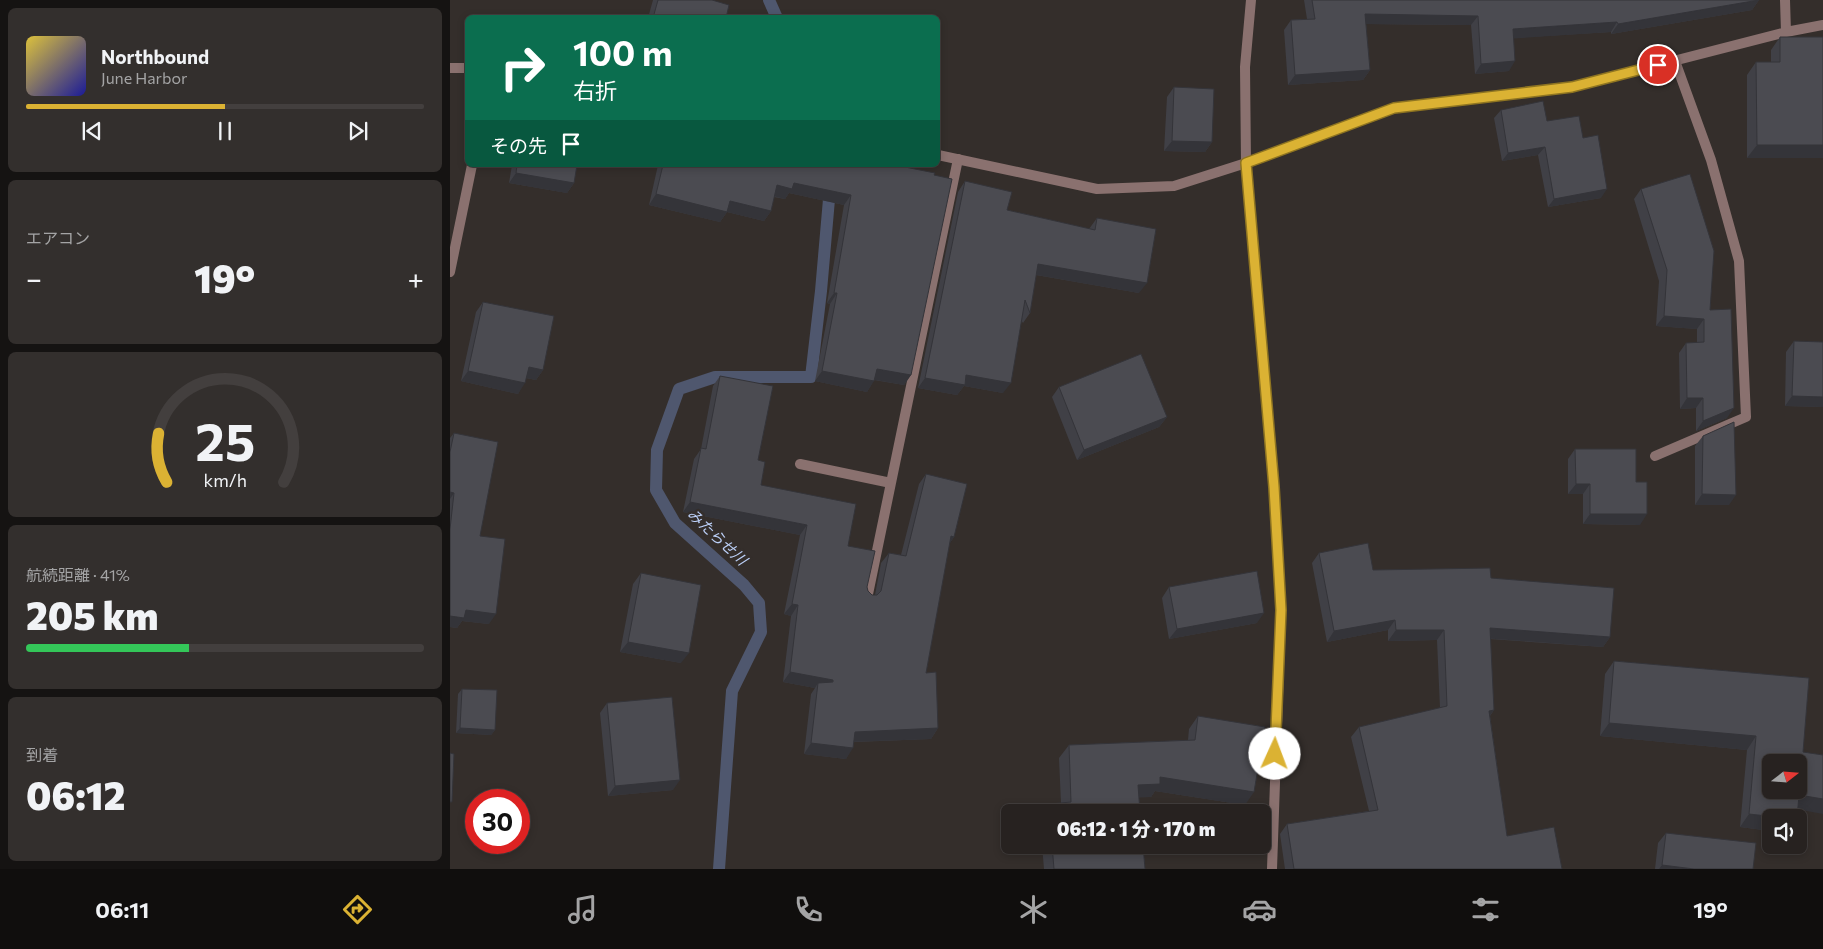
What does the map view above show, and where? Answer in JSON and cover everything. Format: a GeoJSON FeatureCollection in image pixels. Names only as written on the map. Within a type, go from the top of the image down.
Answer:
{"type":"FeatureCollection","features":[{"type":"Feature","properties":{"kind":"street"},"geometry":{"type":"LineString","coordinates":[[1251,0],[1245,67],[1246,163],[1274,487],[1281,610],[1272,869]]}},
{"type":"Feature","properties":{"kind":"street"},"geometry":{"type":"LineString","coordinates":[[1785,0],[1786,32]]}},
{"type":"Feature","properties":{"kind":"street"},"geometry":{"type":"LineString","coordinates":[[940,155],[1097,189],[1174,186],[1246,163],[1394,108],[1572,87],[1786,32],[1823,25]]}},
{"type":"Feature","properties":{"kind":"street"},"geometry":{"type":"LineString","coordinates":[[1655,456],[1746,417],[1739,261],[1711,160],[1675,61]]}},
{"type":"Feature","properties":{"kind":"street"},"geometry":{"type":"LineString","coordinates":[[450,68],[465,68]]}},
{"type":"Feature","properties":{"kind":"street"},"geometry":{"type":"LineString","coordinates":[[867,599],[958,159]]}},
{"type":"Feature","properties":{"kind":"street"},"geometry":{"type":"LineString","coordinates":[[450,272],[472,167]]}},
{"type":"Feature","properties":{"kind":"street"},"geometry":{"type":"LineString","coordinates":[[800,464],[891,483]]}},
{"type":"Feature","properties":{"kind":"building"},"geometry":{"type":"Polygon","coordinates":[[[658,0],[712,0],[729,5],[727,15],[654,15],[658,0]]]}},
{"type":"Feature","properties":{"kind":"building"},"geometry":{"type":"Polygon","coordinates":[[[1312,0],[1759,0],[1618,24],[1617,22],[1513,29],[1515,61],[1481,64],[1478,16],[1365,14],[1370,70],[1295,75],[1291,20],[1315,19],[1312,0]]]}},
{"type":"Feature","properties":{"kind":"building"},"geometry":{"type":"Polygon","coordinates":[[[1780,37],[1823,37],[1823,145],[1757,145],[1756,62],[1780,62],[1780,37]]]}},
{"type":"Feature","properties":{"kind":"building"},"geometry":{"type":"Polygon","coordinates":[[[1174,87],[1214,89],[1212,142],[1172,141],[1174,87]]]}},
{"type":"Feature","properties":{"kind":"building"},"geometry":{"type":"Polygon","coordinates":[[[1543,101],[1547,121],[1579,116],[1583,138],[1598,135],[1607,189],[1554,199],[1545,147],[1508,153],[1501,110],[1543,101]]]}},
{"type":"Feature","properties":{"kind":"building"},"geometry":{"type":"Polygon","coordinates":[[[517,167],[577,167],[574,183],[516,173],[517,167]]]}},
{"type":"Feature","properties":{"kind":"building"},"geometry":{"type":"Polygon","coordinates":[[[663,167],[905,167],[935,173],[934,175],[952,179],[911,375],[877,369],[874,381],[822,371],[837,293],[834,293],[851,195],[794,183],[792,189],[777,185],[771,211],[730,201],[727,212],[656,194],[663,167]]]}},
{"type":"Feature","properties":{"kind":"building"},"geometry":{"type":"Polygon","coordinates":[[[1690,174],[1714,251],[1710,310],[1731,309],[1734,408],[1703,421],[1703,398],[1687,398],[1686,343],[1704,342],[1704,319],[1664,316],[1667,270],[1641,189],[1690,174]]]}},
{"type":"Feature","properties":{"kind":"building"},"geometry":{"type":"Polygon","coordinates":[[[965,181],[1012,192],[1007,210],[1095,230],[1097,218],[1156,229],[1147,283],[1038,264],[1030,313],[1025,300],[1011,383],[966,375],[965,385],[925,378],[965,181]]]}},
{"type":"Feature","properties":{"kind":"building"},"geometry":{"type":"Polygon","coordinates":[[[483,302],[554,316],[543,370],[529,367],[525,383],[468,371],[483,302]]]}},
{"type":"Feature","properties":{"kind":"building"},"geometry":{"type":"Polygon","coordinates":[[[1794,341],[1823,342],[1823,397],[1792,396],[1794,341]]]}},
{"type":"Feature","properties":{"kind":"building"},"geometry":{"type":"Polygon","coordinates":[[[1141,354],[1167,417],[1084,450],[1059,387],[1141,354]]]}},
{"type":"Feature","properties":{"kind":"building"},"geometry":{"type":"Polygon","coordinates":[[[720,376],[773,386],[758,460],[765,462],[761,485],[856,504],[848,546],[875,551],[867,587],[872,595],[877,595],[881,591],[889,553],[906,556],[926,474],[967,484],[954,537],[951,536],[926,673],[936,672],[938,728],[855,732],[853,748],[811,743],[818,683],[833,682],[833,680],[790,672],[798,605],[792,604],[807,525],[690,502],[701,448],[706,449],[720,376]]]}},
{"type":"Feature","properties":{"kind":"building"},"geometry":{"type":"Polygon","coordinates":[[[1734,422],[1736,495],[1702,494],[1703,436],[1734,422]]]}},
{"type":"Feature","properties":{"kind":"building"},"geometry":{"type":"Polygon","coordinates":[[[454,433],[498,442],[480,536],[505,539],[496,614],[466,610],[464,618],[450,616],[450,529],[454,493],[450,492],[450,452],[454,433]]]}},
{"type":"Feature","properties":{"kind":"building"},"geometry":{"type":"Polygon","coordinates":[[[1575,449],[1636,449],[1636,482],[1647,482],[1647,514],[1590,514],[1590,484],[1576,484],[1575,449]]]}},
{"type":"Feature","properties":{"kind":"building"},"geometry":{"type":"Polygon","coordinates":[[[1368,543],[1373,570],[1490,568],[1491,578],[1614,588],[1610,637],[1490,628],[1494,710],[1489,711],[1507,836],[1554,827],[1562,869],[1294,869],[1287,824],[1378,810],[1359,727],[1447,706],[1444,630],[1396,630],[1395,620],[1334,631],[1319,553],[1368,543]]]}},
{"type":"Feature","properties":{"kind":"building"},"geometry":{"type":"Polygon","coordinates":[[[1257,571],[1264,613],[1177,629],[1169,587],[1257,571]]]}},
{"type":"Feature","properties":{"kind":"building"},"geometry":{"type":"Polygon","coordinates":[[[641,573],[701,585],[689,653],[628,642],[641,573]]]}},
{"type":"Feature","properties":{"kind":"building"},"geometry":{"type":"Polygon","coordinates":[[[1614,661],[1809,678],[1803,752],[1823,755],[1823,799],[1808,796],[1808,754],[1762,754],[1762,799],[1799,799],[1798,809],[1762,809],[1762,815],[1749,814],[1756,736],[1609,723],[1614,661]]]}},
{"type":"Feature","properties":{"kind":"building"},"geometry":{"type":"Polygon","coordinates":[[[462,689],[497,690],[495,730],[460,728],[462,689]]]}},
{"type":"Feature","properties":{"kind":"building"},"geometry":{"type":"Polygon","coordinates":[[[672,697],[680,780],[615,786],[607,703],[672,697]]]}},
{"type":"Feature","properties":{"kind":"building"},"geometry":{"type":"Polygon","coordinates":[[[1198,716],[1265,727],[1254,792],[1160,777],[1160,784],[1138,785],[1139,804],[1050,804],[1071,802],[1069,745],[1195,740],[1198,716]]]}},
{"type":"Feature","properties":{"kind":"building"},"geometry":{"type":"Polygon","coordinates":[[[450,753],[454,754],[452,802],[450,802],[450,753]]]}},
{"type":"Feature","properties":{"kind":"building"},"geometry":{"type":"Polygon","coordinates":[[[1666,833],[1756,843],[1753,869],[1694,869],[1662,865],[1666,833]]]}},
{"type":"Feature","properties":{"kind":"building"},"geometry":{"type":"Polygon","coordinates":[[[1053,854],[1144,854],[1145,869],[1054,869],[1053,854]]]}},
{"type":"Feature","properties":{"kind":"waterway","name":"みたらせ川"},"geometry":{"type":"LineString","coordinates":[[769,0],[776,15]]}},
{"type":"Feature","properties":{"kind":"waterway","name":"みたらせ川"},"geometry":{"type":"LineString","coordinates":[[719,869],[732,691],[761,632],[759,603],[744,585],[675,523],[656,490],[657,450],[679,389],[715,377],[811,377],[832,167]]}},
{"type":"Feature","properties":{"kind":"route"},"geometry":{"type":"LineString","coordinates":[[1275,754],[1281,610],[1274,487],[1246,163],[1394,108],[1572,87],[1658,65]]}}]}
